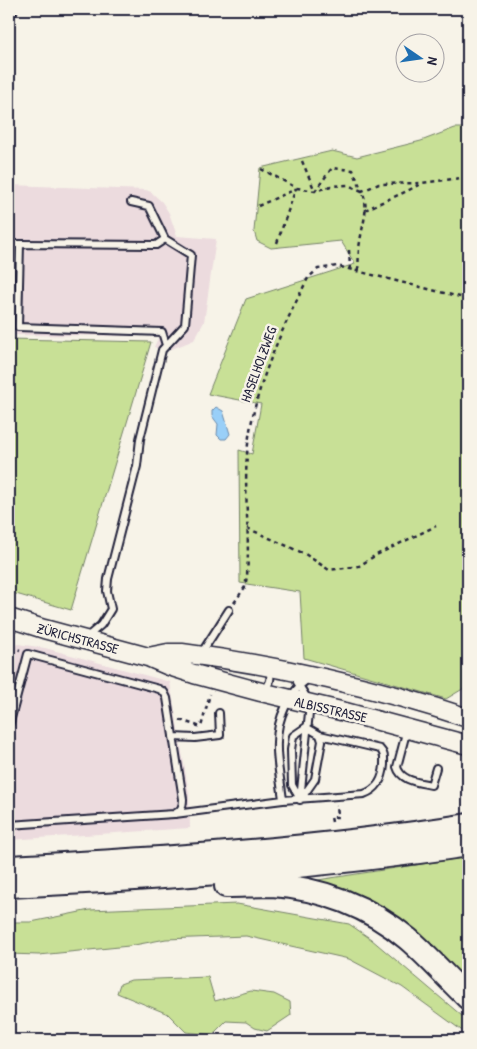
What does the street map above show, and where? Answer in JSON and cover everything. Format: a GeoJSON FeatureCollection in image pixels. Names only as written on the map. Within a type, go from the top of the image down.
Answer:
{"type":"FeatureCollection","features":[{"type":"Feature","properties":{"kind":"highway"},"geometry":{"type":"LineString","coordinates":[[9,867],[79,864],[269,850],[468,825]]}},
{"type":"Feature","properties":{"kind":"highway"},"geometry":{"type":"LineString","coordinates":[[9,886],[127,880],[293,866],[468,845]]}},
{"type":"Feature","properties":{"kind":"highway"},"geometry":{"type":"LineString","coordinates":[[127,880],[190,886],[272,886],[300,889],[336,898],[365,910],[395,929],[468,998]]}},
{"type":"Feature","properties":{"kind":"main road","name":"ZÜRICHSTRASSE"},"geometry":{"type":"LineString","coordinates":[[9,618],[82,640],[148,656],[169,666],[193,660]]}},
{"type":"Feature","properties":{"kind":"main road","name":"ZÜRICHSTRASSE"},"geometry":{"type":"LineString","coordinates":[[148,656],[168,653],[193,660]]}},
{"type":"Feature","properties":{"kind":"main road","name":"ALBISSTRASSE"},"geometry":{"type":"LineString","coordinates":[[193,660],[267,667],[298,683],[310,703],[468,745]]}},
{"type":"Feature","properties":{"kind":"main road","name":"ALBISSTRASSE"},"geometry":{"type":"LineString","coordinates":[[193,660],[261,692],[298,683],[376,692],[468,718]]}},
{"type":"Feature","properties":{"kind":"lane"},"geometry":{"type":"LineString","coordinates":[[82,640],[101,625],[111,609],[107,591],[108,579],[138,466],[140,439],[162,350],[185,325],[191,255],[165,239],[149,206],[130,202]]}},
{"type":"Feature","properties":{"kind":"lane"},"geometry":{"type":"LineString","coordinates":[[9,244],[156,245],[165,239]]}},
{"type":"Feature","properties":{"kind":"lane"},"geometry":{"type":"LineString","coordinates":[[18,327],[20,244]]}},
{"type":"Feature","properties":{"kind":"lane"},"geometry":{"type":"LineString","coordinates":[[9,326],[162,332],[166,345]]}},
{"type":"Feature","properties":{"kind":"lane"},"geometry":{"type":"LineString","coordinates":[[193,660],[229,610]]}},
{"type":"Feature","properties":{"kind":"lane"},"geometry":{"type":"LineString","coordinates":[[9,726],[28,654],[159,689],[164,692],[167,698],[183,799],[181,808],[174,814]]}},
{"type":"Feature","properties":{"kind":"lane"},"geometry":{"type":"LineString","coordinates":[[261,692],[271,681],[267,667]]}},
{"type":"Feature","properties":{"kind":"lane"},"geometry":{"type":"LineString","coordinates":[[283,800],[277,740],[284,710],[298,683]]}},
{"type":"Feature","properties":{"kind":"lane"},"geometry":{"type":"LineString","coordinates":[[300,800],[306,727],[310,703]]}},
{"type":"Feature","properties":{"kind":"lane"},"geometry":{"type":"LineString","coordinates":[[173,737],[220,736],[219,713]]}},
{"type":"Feature","properties":{"kind":"lane"},"geometry":{"type":"LineString","coordinates":[[9,825],[174,814],[283,800],[364,794],[375,789],[382,778],[384,757],[380,749],[320,735],[306,727]]}},
{"type":"Feature","properties":{"kind":"lane"},"geometry":{"type":"LineString","coordinates":[[300,800],[292,784],[291,750],[293,736],[306,727]]}},
{"type":"Feature","properties":{"kind":"lane"},"geometry":{"type":"LineString","coordinates":[[407,728],[397,767],[398,772],[408,780],[431,785],[436,768]]}},
{"type":"Feature","properties":{"kind":"lane"},"geometry":{"type":"LineString","coordinates":[[300,800],[315,779],[322,741],[320,735]]}},
{"type":"Feature","properties":{"kind":"path"},"geometry":{"type":"LineString","coordinates":[[12,14],[18,9]]}},
{"type":"Feature","properties":{"kind":"path"},"geometry":{"type":"LineString","coordinates":[[302,161],[316,191]]}},
{"type":"Feature","properties":{"kind":"path"},"geometry":{"type":"LineString","coordinates":[[261,168],[297,188],[316,191],[332,186],[348,185],[362,191],[379,184],[422,183],[468,177]]}},
{"type":"Feature","properties":{"kind":"path"},"geometry":{"type":"LineString","coordinates":[[316,191],[332,168],[353,170],[365,198],[358,270]]}},
{"type":"Feature","properties":{"kind":"path"},"geometry":{"type":"LineString","coordinates":[[365,210],[405,193],[422,183]]}},
{"type":"Feature","properties":{"kind":"path"},"geometry":{"type":"LineString","coordinates":[[258,206],[297,188]]}},
{"type":"Feature","properties":{"kind":"path"},"geometry":{"type":"LineString","coordinates":[[277,243],[297,188]]}},
{"type":"Feature","properties":{"kind":"path"},"geometry":{"type":"LineString","coordinates":[[348,250],[350,268]]}},
{"type":"Feature","properties":{"kind":"path","name":"HASELHOLZWEG"},"geometry":{"type":"LineString","coordinates":[[229,610],[245,587],[247,576],[247,452],[253,417],[261,384],[269,363],[308,278],[318,269],[337,266],[468,299]]}},
{"type":"Feature","properties":{"kind":"path"},"geometry":{"type":"LineString","coordinates":[[247,528],[305,554],[329,570],[359,566],[376,555],[436,526]]}},
{"type":"Feature","properties":{"kind":"path"},"geometry":{"type":"LineString","coordinates":[[170,717],[202,727],[211,690]]}},
{"type":"Feature","properties":{"kind":"path"},"geometry":{"type":"LineString","coordinates":[[332,822],[331,817],[338,817]]}},
{"type":"Feature","properties":{"kind":"shaded area"},"geometry":{"type":"Polygon","coordinates":[[[9,185],[146,190],[162,202],[169,213],[177,236],[216,239],[204,322],[194,340],[172,349],[162,350],[154,347],[159,336],[9,335],[9,185]]]}},
{"type":"Feature","properties":{"kind":"shaded area"},"geometry":{"type":"Polygon","coordinates":[[[18,644],[45,648],[170,682],[189,793],[190,828],[9,840],[9,647],[18,644]]]}},
{"type":"Feature","properties":{"kind":"green space"},"geometry":{"type":"Polygon","coordinates":[[[455,128],[468,128],[468,679],[466,687],[446,699],[304,658],[300,592],[240,583],[239,450],[252,454],[261,404],[208,394],[246,299],[355,264],[341,241],[271,248],[257,241],[254,231],[260,168],[332,151],[357,157],[421,141],[455,128]]]}},
{"type":"Feature","properties":{"kind":"green space"},"geometry":{"type":"Polygon","coordinates":[[[9,339],[151,342],[71,610],[9,592],[9,339]]]}},
{"type":"Feature","properties":{"kind":"green space"},"geometry":{"type":"Polygon","coordinates":[[[468,857],[468,990],[311,881],[468,857]]]}},
{"type":"Feature","properties":{"kind":"green space"},"geometry":{"type":"Polygon","coordinates":[[[237,904],[349,924],[371,939],[468,1021],[468,1035],[402,987],[349,959],[246,936],[166,939],[129,946],[39,955],[9,954],[9,922],[31,922],[90,910],[237,904]]]}},
{"type":"Feature","properties":{"kind":"green space"},"geometry":{"type":"Polygon","coordinates":[[[208,977],[215,1001],[251,991],[274,994],[290,1002],[291,1015],[267,1031],[255,1028],[246,1022],[226,1021],[212,1035],[186,1032],[168,1014],[117,993],[120,984],[131,980],[208,977]]]}},
{"type":"Feature","properties":{"kind":"water"},"geometry":{"type":"Polygon","coordinates":[[[216,407],[223,411],[230,434],[226,439],[221,439],[217,435],[218,424],[212,416],[212,411],[216,407]]]}}]}
